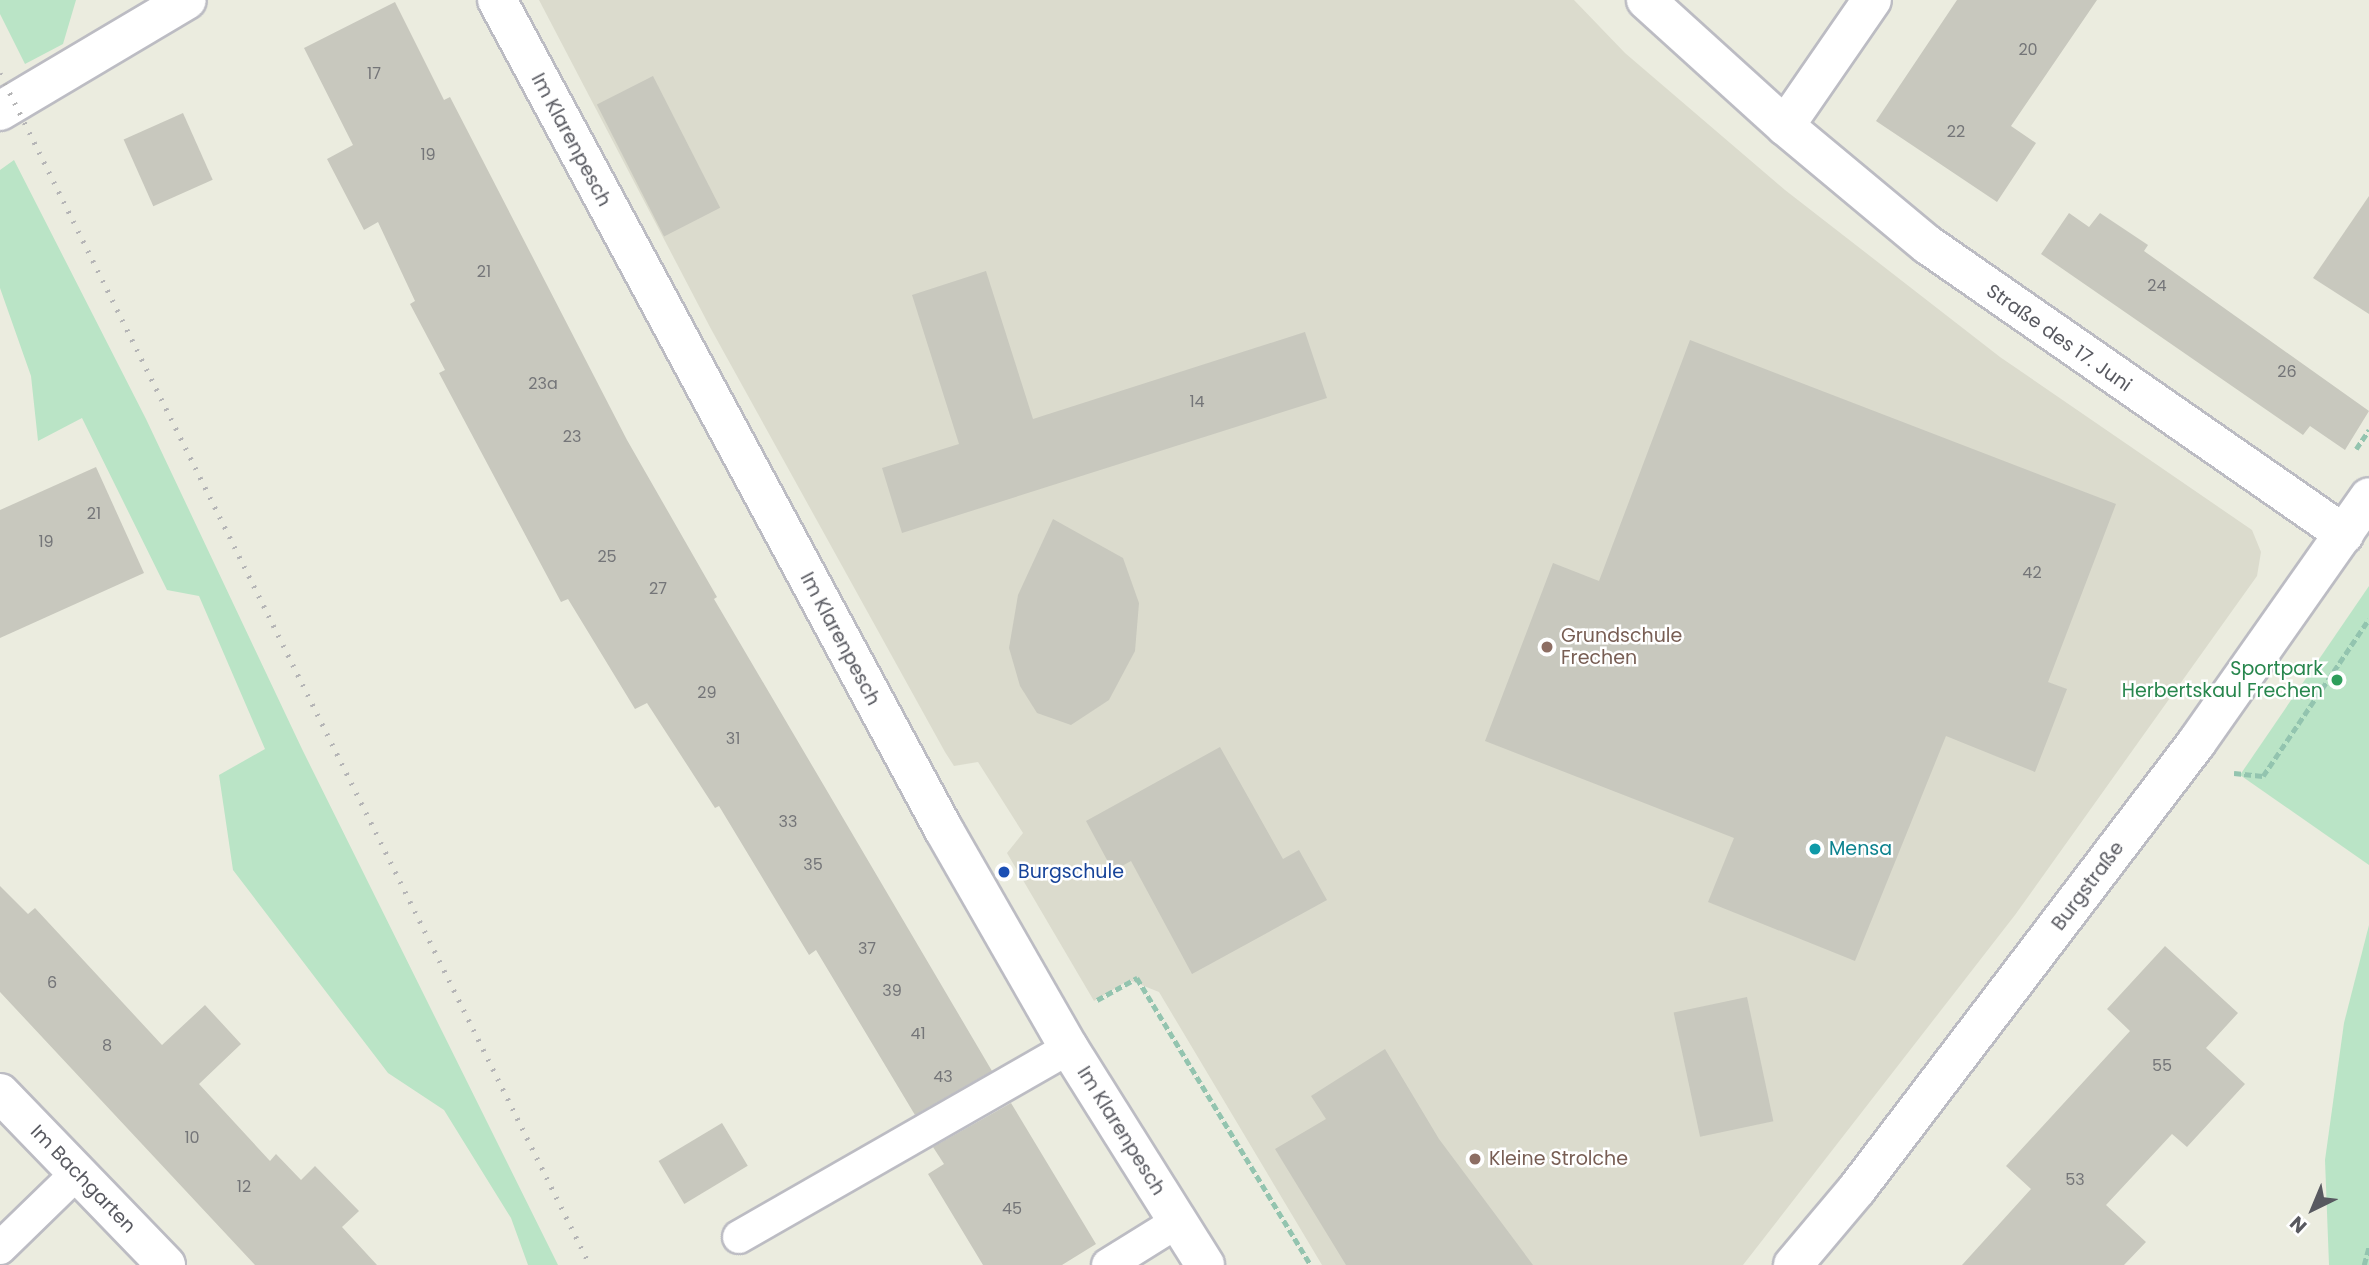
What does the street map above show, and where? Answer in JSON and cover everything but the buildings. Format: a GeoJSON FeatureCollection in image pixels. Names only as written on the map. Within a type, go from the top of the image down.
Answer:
{"type":"FeatureCollection","features":[{"type":"Feature","properties":{"kind":"street"},"geometry":{"type":"LineString","coordinates":[[0,111],[187,0]]}},
{"type":"Feature","properties":{"kind":"street","name":"Im Klarenpesch"},"geometry":{"type":"LineString","coordinates":[[497,0],[944,831],[1069,1048],[1205,1265]]}},
{"type":"Feature","properties":{"kind":"street","name":"Straße des 17. Juni"},"geometry":{"type":"LineString","coordinates":[[1646,0],[1785,126],[1928,245],[2344,534]]}},
{"type":"Feature","properties":{"kind":"street"},"geometry":{"type":"LineString","coordinates":[[1785,126],[1872,0]]}},
{"type":"Feature","properties":{"kind":"street","name":"Burgstraße"},"geometry":{"type":"LineString","coordinates":[[1793,1265],[1857,1189],[2197,742],[2369,497]]}},
{"type":"Feature","properties":{"kind":"street","name":"Im Bachgarten"},"geometry":{"type":"LineString","coordinates":[[0,1093],[166,1265]]}},
{"type":"Feature","properties":{"kind":"lane"},"geometry":{"type":"LineString","coordinates":[[739,1237],[1069,1048]]}},
{"type":"Feature","properties":{"kind":"lane"},"geometry":{"type":"LineString","coordinates":[[0,1248],[77,1173]]}},
{"type":"Feature","properties":{"kind":"lane"},"geometry":{"type":"LineString","coordinates":[[1108,1265],[1177,1222]]}},
{"type":"Feature","properties":{"kind":"path"},"geometry":{"type":"LineString","coordinates":[[2364,1265],[2369,1246]]}},
{"type":"Feature","properties":{"kind":"shaded area","name":"Grundschule Frechen"},"geometry":{"type":"Polygon","coordinates":[[[539,0],[1574,0],[1625,53],[1785,190],[2000,357],[2252,530],[2261,552],[2257,576],[2015,915],[1743,1265],[1322,1265],[1159,992],[1129,980],[1094,1001],[1007,853],[1023,833],[978,762],[954,766],[945,752],[711,329],[539,0]]]}},
{"type":"Feature","properties":{"kind":"green space"},"geometry":{"type":"Polygon","coordinates":[[[0,0],[76,0],[63,44],[25,64],[0,14],[0,0]]]}},
{"type":"Feature","properties":{"kind":"green space"},"geometry":{"type":"Polygon","coordinates":[[[14,160],[146,419],[302,749],[558,1265],[528,1265],[511,1218],[444,1110],[388,1073],[233,870],[219,775],[265,749],[199,596],[167,590],[82,418],[38,441],[31,376],[0,288],[0,170],[14,160]]]}},
{"type":"Feature","properties":{"kind":"green space","name":"Sportpark Herbertskaul Frechen"},"geometry":{"type":"Polygon","coordinates":[[[2369,586],[2369,865],[2240,775],[2369,586]]]}},
{"type":"Feature","properties":{"kind":"green space"},"geometry":{"type":"Polygon","coordinates":[[[2369,925],[2369,1265],[2329,1265],[2325,1160],[2344,1023],[2369,925]]]}},
{"type":"Feature","properties":{"kind":"railway"},"geometry":{"type":"LineString","coordinates":[[0,73],[590,1265]]}},
{"type":"Feature","properties":{"kind":"place","name":"Grundschule Frechen"},"geometry":{"type":"Point","coordinates":[1547,647]}},
{"type":"Feature","properties":{"kind":"place","name":"Sportpark Herbertskaul Frechen"},"geometry":{"type":"Point","coordinates":[2337,680]}},
{"type":"Feature","properties":{"kind":"place","name":"Mensa"},"geometry":{"type":"Point","coordinates":[1815,849]}},
{"type":"Feature","properties":{"kind":"place","name":"Burgschule"},"geometry":{"type":"Point","coordinates":[1004,872]}},
{"type":"Feature","properties":{"kind":"place","name":"Kleine Strolche"},"geometry":{"type":"Point","coordinates":[1475,1159]}}]}
